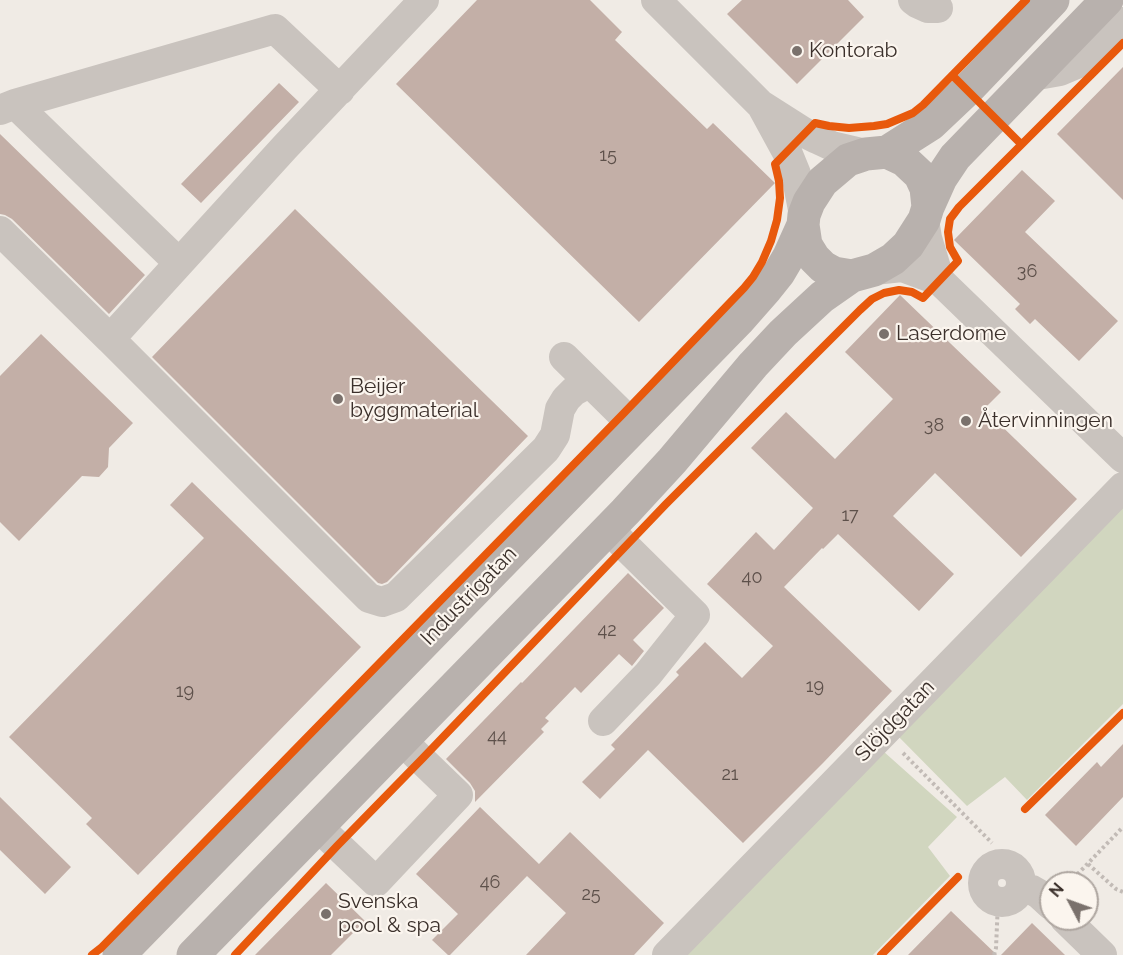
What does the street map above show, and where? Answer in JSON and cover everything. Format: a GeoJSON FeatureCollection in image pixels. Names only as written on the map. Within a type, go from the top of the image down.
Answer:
{"type":"FeatureCollection","features":[{"type":"Feature","properties":{"kind":"main road"},"geometry":{"type":"LineString","coordinates":[[863,273],[834,273],[814,258],[806,245],[804,220],[809,202],[822,182],[849,160],[876,153],[931,124],[967,90],[1053,0]]}},
{"type":"Feature","properties":{"kind":"main road"},"geometry":{"type":"LineString","coordinates":[[193,955],[609,530],[783,333],[822,297],[863,273],[893,260],[908,245],[926,214],[940,178],[955,157],[1107,0]]}},
{"type":"Feature","properties":{"kind":"main road"},"geometry":{"type":"LineString","coordinates":[[876,153],[904,160],[920,175],[926,188],[926,214]]}},
{"type":"Feature","properties":{"kind":"main road","name":"Industrigatan"},"geometry":{"type":"LineString","coordinates":[[119,955],[738,321],[767,288],[789,256],[804,220]]}},
{"type":"Feature","properties":{"kind":"street"},"geometry":{"type":"LineString","coordinates":[[110,339],[285,147],[424,0]]}},
{"type":"Feature","properties":{"kind":"street"},"geometry":{"type":"LineString","coordinates":[[656,0],[762,105],[805,133],[832,146],[876,153]]}},
{"type":"Feature","properties":{"kind":"street"},"geometry":{"type":"LineString","coordinates":[[1032,76],[1060,71],[1086,60],[1123,22]]}},
{"type":"Feature","properties":{"kind":"street"},"geometry":{"type":"LineString","coordinates":[[7,107],[275,29],[340,90]]}},
{"type":"Feature","properties":{"kind":"street"},"geometry":{"type":"LineString","coordinates":[[762,105],[787,152],[795,174],[804,220]]}},
{"type":"Feature","properties":{"kind":"street"},"geometry":{"type":"LineString","coordinates":[[7,107],[179,263]]}},
{"type":"Feature","properties":{"kind":"street"},"geometry":{"type":"LineString","coordinates":[[926,214],[930,248],[940,281]]}},
{"type":"Feature","properties":{"kind":"street"},"geometry":{"type":"LineString","coordinates":[[0,231],[369,598],[382,602],[396,597],[546,449],[555,435],[560,409],[566,399],[589,382]]}},
{"type":"Feature","properties":{"kind":"street"},"geometry":{"type":"LineString","coordinates":[[863,273],[902,267],[940,281],[1123,458]]}},
{"type":"Feature","properties":{"kind":"street"},"geometry":{"type":"LineString","coordinates":[[564,357],[635,427]]}},
{"type":"Feature","properties":{"kind":"street","name":"Slöjdgatan"},"geometry":{"type":"LineString","coordinates":[[667,955],[1123,488]]}},
{"type":"Feature","properties":{"kind":"street"},"geometry":{"type":"LineString","coordinates":[[603,721],[648,674],[696,615],[609,530]]}},
{"type":"Feature","properties":{"kind":"street"},"geometry":{"type":"LineString","coordinates":[[318,827],[376,882],[458,795],[402,741]]}},
{"type":"Feature","properties":{"kind":"street"},"geometry":{"type":"LineString","coordinates":[[1010,894],[1039,894]]}},
{"type":"Feature","properties":{"kind":"street"},"geometry":{"type":"LineString","coordinates":[[1077,931],[1102,955]]}},
{"type":"Feature","properties":{"kind":"path"},"geometry":{"type":"LineString","coordinates":[[883,734],[992,843]]}},
{"type":"Feature","properties":{"kind":"path"},"geometry":{"type":"LineString","coordinates":[[1081,871],[1123,826]]}},
{"type":"Feature","properties":{"kind":"path"},"geometry":{"type":"LineString","coordinates":[[1088,864],[1116,889],[1123,892]]}},
{"type":"Feature","properties":{"kind":"path"},"geometry":{"type":"LineString","coordinates":[[994,955],[1010,894]]}},
{"type":"Feature","properties":{"kind":"green space"},"geometry":{"type":"Polygon","coordinates":[[[1123,499],[1123,704],[1027,800],[1005,777],[967,806],[894,732],[1123,499]]]}},
{"type":"Feature","properties":{"kind":"green space"},"geometry":{"type":"Polygon","coordinates":[[[883,751],[957,817],[928,847],[950,876],[873,955],[679,955],[883,751]]]}},
{"type":"Feature","properties":{"kind":"building"},"geometry":{"type":"Polygon","coordinates":[[[477,0],[590,0],[622,32],[615,40],[707,129],[713,123],[775,183],[639,322],[396,84],[477,0]]]}},
{"type":"Feature","properties":{"kind":"building","name":"Kontorab"},"geometry":{"type":"Polygon","coordinates":[[[742,0],[848,0],[864,17],[797,84],[727,14],[742,0]]]}},
{"type":"Feature","properties":{"kind":"building"},"geometry":{"type":"Polygon","coordinates":[[[1123,67],[1123,200],[1057,134],[1123,67]]]}},
{"type":"Feature","properties":{"kind":"building"},"geometry":{"type":"Polygon","coordinates":[[[279,83],[299,102],[201,203],[181,184],[279,83]]]}},
{"type":"Feature","properties":{"kind":"building"},"geometry":{"type":"Polygon","coordinates":[[[0,134],[145,275],[109,314],[12,219],[0,214],[0,134]]]}},
{"type":"Feature","properties":{"kind":"building"},"geometry":{"type":"Polygon","coordinates":[[[1022,170],[1055,201],[1025,232],[1118,321],[1079,361],[1035,319],[1030,324],[1015,309],[1020,304],[954,240],[1022,170]]]}},
{"type":"Feature","properties":{"kind":"building","name":"Beijer byggmaterial"},"geometry":{"type":"Polygon","coordinates":[[[295,209],[528,436],[391,578],[382,584],[378,583],[152,357],[295,209]]]}},
{"type":"Feature","properties":{"kind":"building"},"geometry":{"type":"Polygon","coordinates":[[[900,295],[1001,392],[984,409],[1077,499],[1021,557],[935,473],[893,516],[954,574],[919,611],[838,534],[784,587],[892,691],[743,843],[648,750],[600,799],[582,782],[615,749],[611,745],[679,675],[676,672],[705,642],[742,678],[773,646],[707,584],[756,532],[774,550],[813,508],[751,448],[786,412],[835,459],[893,399],[845,352],[900,295]]]}},
{"type":"Feature","properties":{"kind":"building"},"geometry":{"type":"Polygon","coordinates":[[[41,334],[133,423],[109,448],[108,467],[99,477],[82,476],[19,541],[0,522],[0,376],[41,334]]]}},
{"type":"Feature","properties":{"kind":"building"},"geometry":{"type":"Polygon","coordinates":[[[192,482],[361,647],[138,875],[86,824],[92,818],[9,737],[204,538],[170,505],[192,482]]]}},
{"type":"Feature","properties":{"kind":"building"},"geometry":{"type":"Polygon","coordinates":[[[628,573],[664,608],[633,640],[644,651],[632,666],[619,654],[581,693],[575,687],[545,718],[549,721],[541,729],[544,732],[475,802],[475,791],[470,783],[446,759],[628,573]]]}},
{"type":"Feature","properties":{"kind":"building"},"geometry":{"type":"Polygon","coordinates":[[[1123,744],[1123,797],[1076,846],[1045,815],[1097,762],[1101,767],[1123,744]]]}},
{"type":"Feature","properties":{"kind":"building"},"geometry":{"type":"Polygon","coordinates":[[[0,797],[71,867],[45,894],[0,850],[0,797]]]}},
{"type":"Feature","properties":{"kind":"building"},"geometry":{"type":"Polygon","coordinates":[[[480,807],[539,864],[570,832],[664,923],[634,955],[526,955],[566,913],[527,876],[448,955],[432,940],[458,914],[416,874],[480,807]]]}},
{"type":"Feature","properties":{"kind":"building","name":"Svenska pool & spa"},"geometry":{"type":"Polygon","coordinates":[[[326,883],[365,921],[331,955],[255,955],[326,883]]]}},
{"type":"Feature","properties":{"kind":"building"},"geometry":{"type":"Polygon","coordinates":[[[951,911],[997,955],[908,955],[951,911]]]}},
{"type":"Feature","properties":{"kind":"building"},"geometry":{"type":"Polygon","coordinates":[[[1032,923],[1065,955],[1001,955],[1032,923]]]}},
{"type":"Feature","properties":{"kind":"cycle path"},"geometry":{"type":"LineString","coordinates":[[92,955],[744,288],[762,262],[777,220],[780,198],[775,164],[815,123],[849,128],[874,126],[887,124],[913,113],[1026,0]]}},
{"type":"Feature","properties":{"kind":"cycle path"},"geometry":{"type":"LineString","coordinates":[[235,955],[666,504],[860,310],[872,299],[884,293],[899,290],[912,292],[923,298],[958,261],[950,247],[948,232],[950,219],[959,207],[1123,43]]}},
{"type":"Feature","properties":{"kind":"cycle path"},"geometry":{"type":"LineString","coordinates":[[953,76],[1021,144]]}},
{"type":"Feature","properties":{"kind":"cycle path"},"geometry":{"type":"LineString","coordinates":[[1025,809],[1123,713]]}},
{"type":"Feature","properties":{"kind":"cycle path"},"geometry":{"type":"LineString","coordinates":[[881,955],[958,877]]}},
{"type":"Feature","properties":{"kind":"place","name":"Kontorab"},"geometry":{"type":"Point","coordinates":[797,51]}},
{"type":"Feature","properties":{"kind":"place","name":"Laserdome"},"geometry":{"type":"Point","coordinates":[884,334]}},
{"type":"Feature","properties":{"kind":"place","name":"Beijer byggmaterial"},"geometry":{"type":"Point","coordinates":[338,399]}},
{"type":"Feature","properties":{"kind":"place","name":"Återvinningen"},"geometry":{"type":"Point","coordinates":[966,421]}},
{"type":"Feature","properties":{"kind":"place","name":"Svenska pool & spa"},"geometry":{"type":"Point","coordinates":[326,914]}}]}
